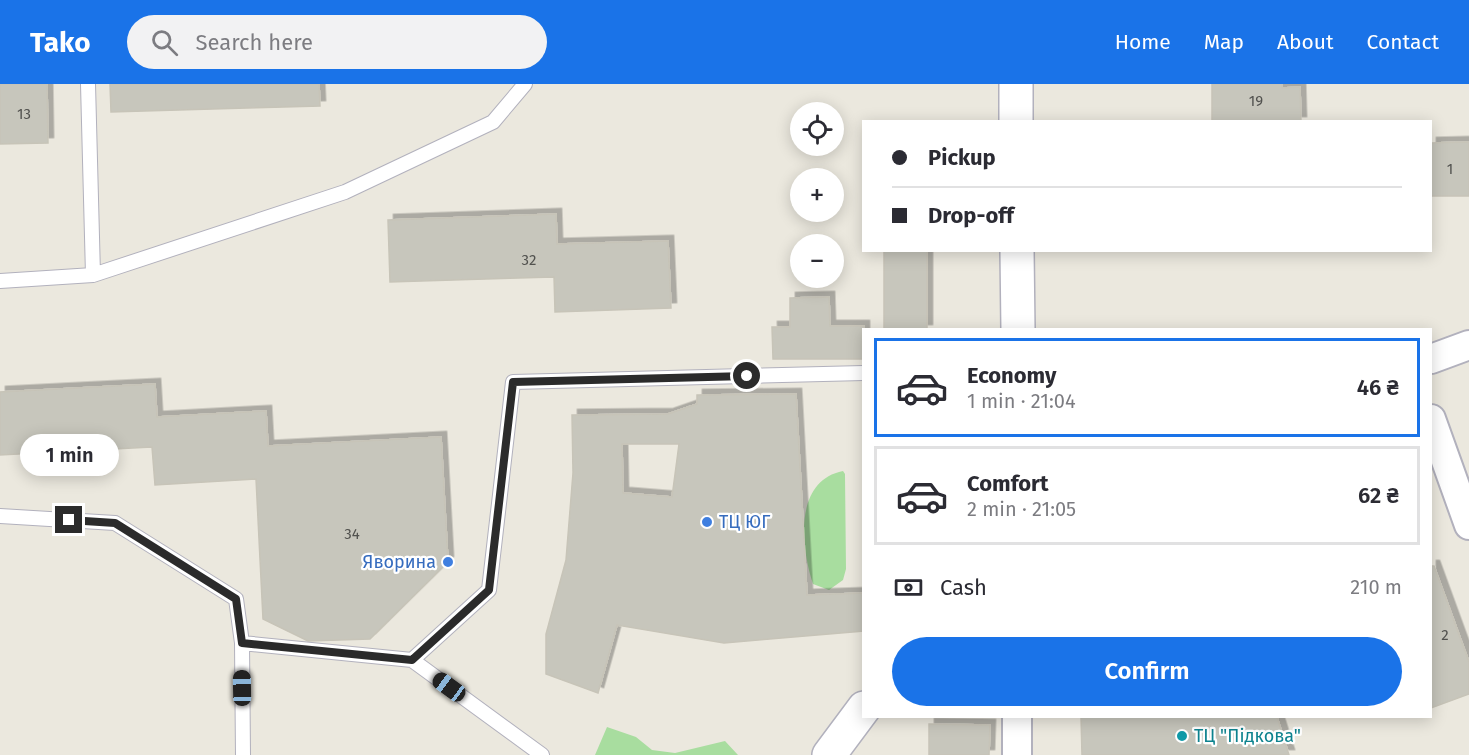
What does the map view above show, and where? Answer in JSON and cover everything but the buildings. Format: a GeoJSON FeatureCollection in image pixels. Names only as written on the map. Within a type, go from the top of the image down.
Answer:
{"type":"FeatureCollection","features":[{"type":"Feature","properties":{"kind":"street"},"geometry":{"type":"LineString","coordinates":[[1016,84],[1016,120]]}},
{"type":"Feature","properties":{"kind":"street"},"geometry":{"type":"LineString","coordinates":[[1017,252],[1018,328]]}},
{"type":"Feature","properties":{"kind":"street"},"geometry":{"type":"LineString","coordinates":[[1432,359],[1469,345]]}},
{"type":"Feature","properties":{"kind":"street"},"geometry":{"type":"LineString","coordinates":[[1432,422],[1469,525]]}},
{"type":"Feature","properties":{"kind":"street"},"geometry":{"type":"LineString","coordinates":[[829,755],[862,711]]}},
{"type":"Feature","properties":{"kind":"street"},"geometry":{"type":"LineString","coordinates":[[1017,718],[1017,755]]}},
{"type":"Feature","properties":{"kind":"lane"},"geometry":{"type":"LineString","coordinates":[[88,84],[93,275]]}},
{"type":"Feature","properties":{"kind":"lane"},"geometry":{"type":"LineString","coordinates":[[0,281],[93,275],[345,192],[493,122],[525,84]]}},
{"type":"Feature","properties":{"kind":"lane"},"geometry":{"type":"LineString","coordinates":[[412,660],[489,590],[513,382],[862,373]]}},
{"type":"Feature","properties":{"kind":"lane"},"geometry":{"type":"LineString","coordinates":[[0,516],[115,523],[236,599],[242,643],[243,755]]}},
{"type":"Feature","properties":{"kind":"lane"},"geometry":{"type":"LineString","coordinates":[[242,643],[412,660],[542,755]]}},
{"type":"Feature","properties":{"kind":"green space"},"geometry":{"type":"Polygon","coordinates":[[[843,471],[845,474],[846,569],[843,580],[829,590],[813,584],[806,553],[805,518],[808,502],[816,488],[827,477],[843,471]]]}},
{"type":"Feature","properties":{"kind":"green space"},"geometry":{"type":"Polygon","coordinates":[[[607,727],[636,737],[652,750],[675,753],[725,741],[738,755],[595,755],[607,727]]]}},
{"type":"Feature","properties":{"kind":"place","name":"ТЦ ЮГ"},"geometry":{"type":"Point","coordinates":[707,522]}},
{"type":"Feature","properties":{"kind":"place","name":"Яворина"},"geometry":{"type":"Point","coordinates":[448,562]}},
{"type":"Feature","properties":{"kind":"place","name":"ТЦ \"Підкова\""},"geometry":{"type":"Point","coordinates":[1182,736]}},
{"type":"Feature","properties":{"kind":"route"},"geometry":{"type":"LineString","coordinates":[[69,520],[115,523],[236,599],[242,643],[412,660],[489,590],[513,382],[747,376]]}}]}
